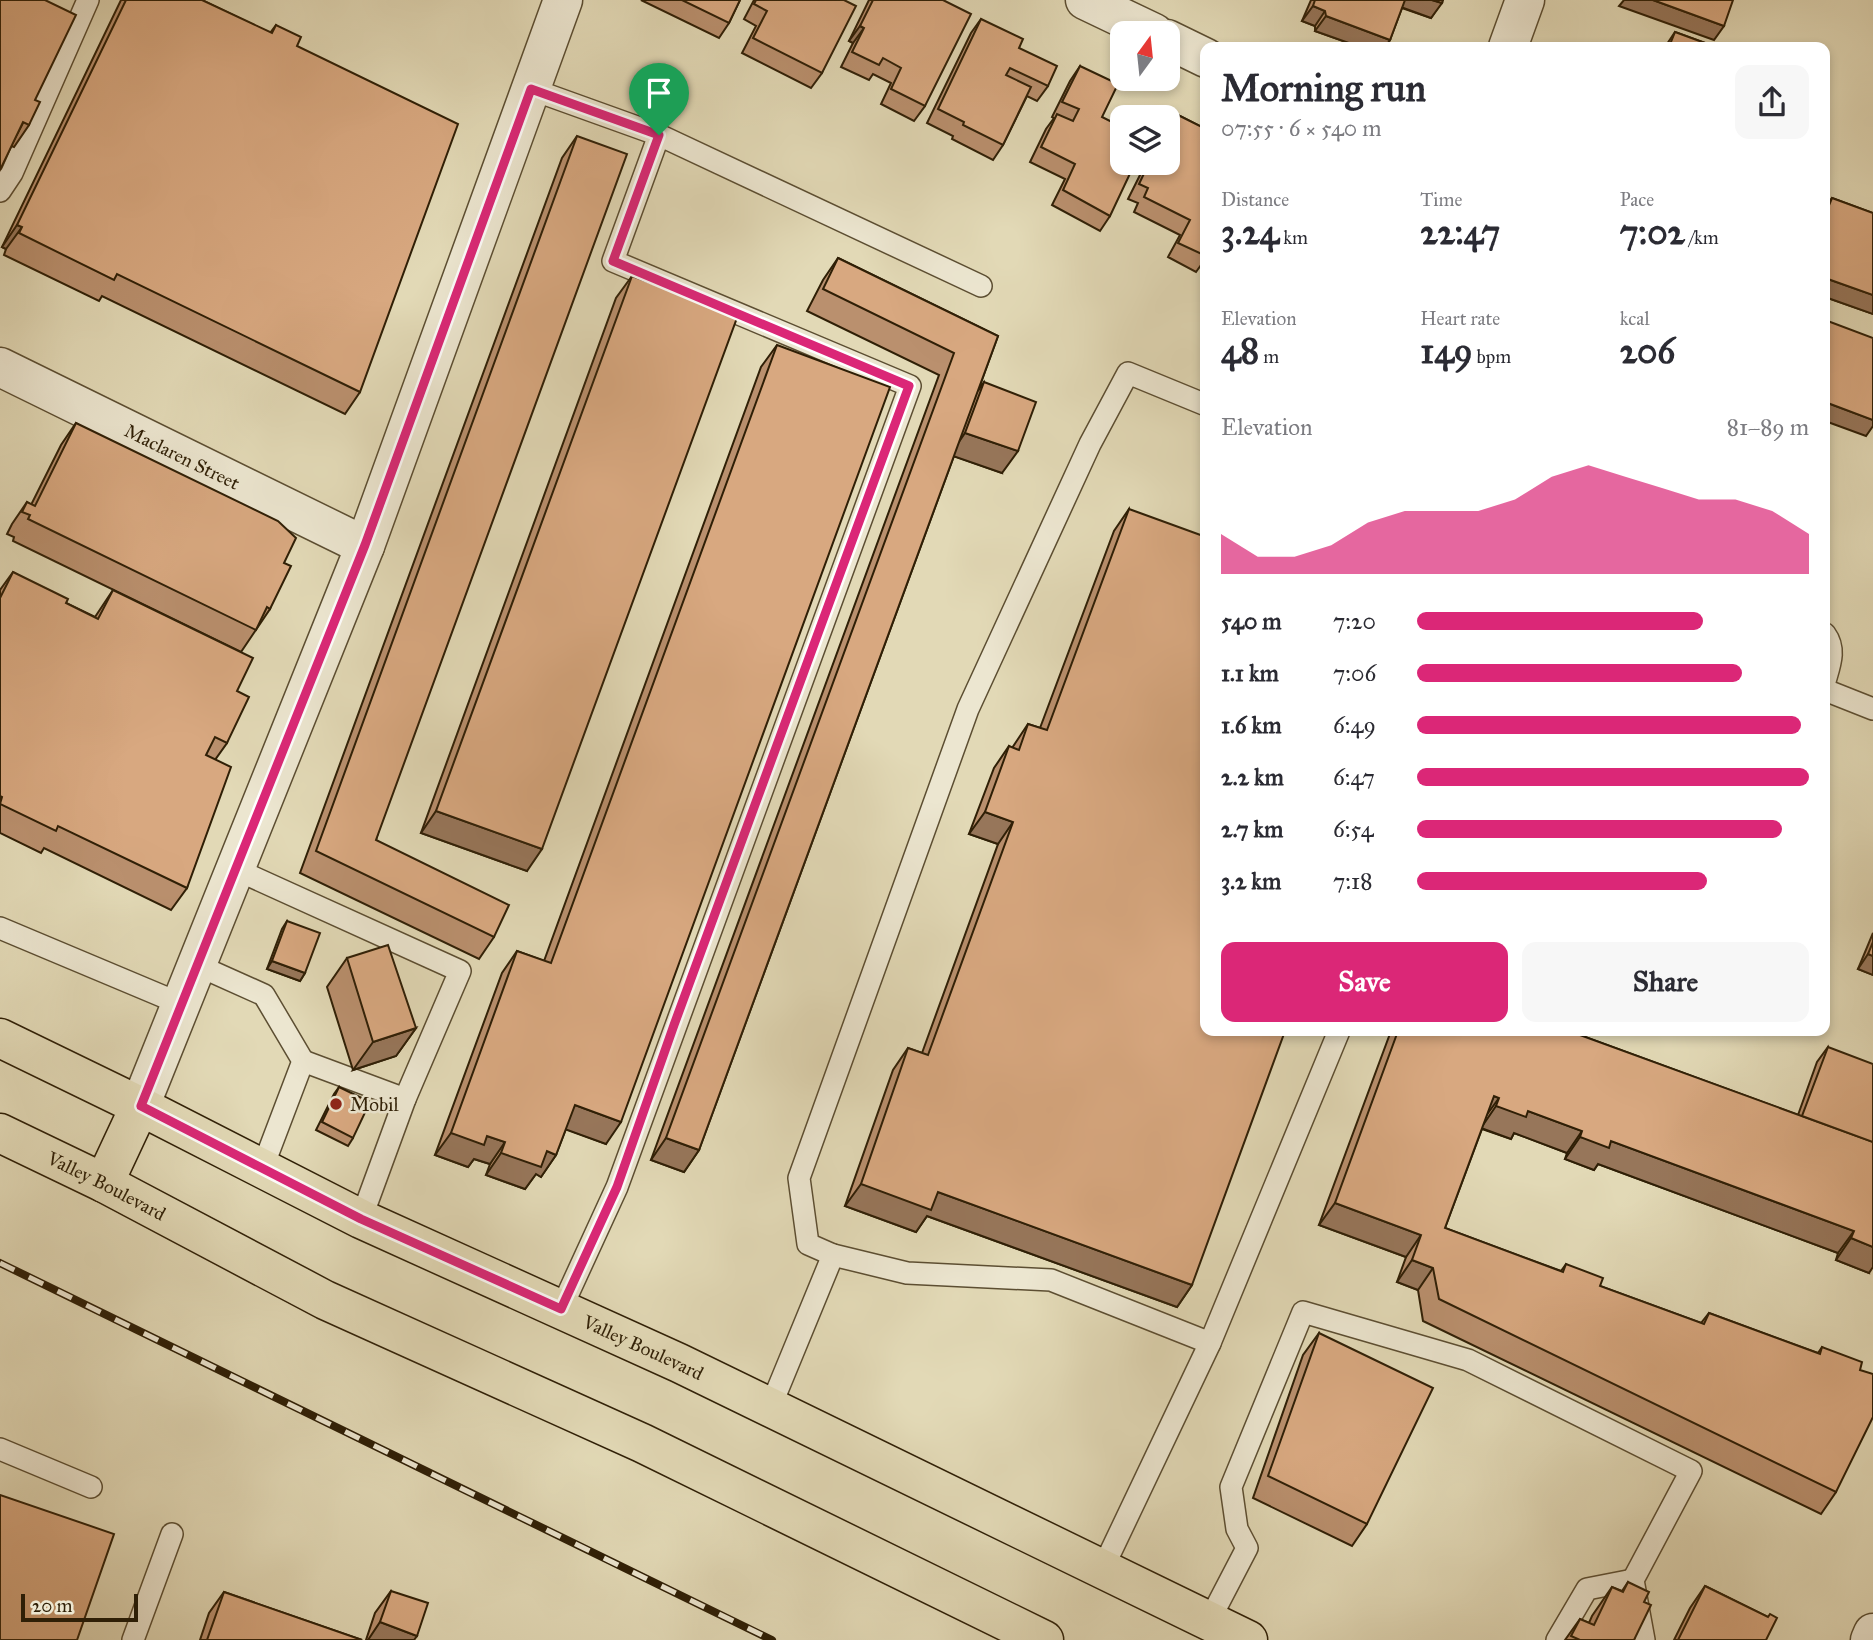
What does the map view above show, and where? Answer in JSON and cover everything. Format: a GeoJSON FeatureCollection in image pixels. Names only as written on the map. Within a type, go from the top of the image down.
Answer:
{"type":"FeatureCollection","features":[{"type":"Feature","properties":{"kind":"main road","name":"Valley Boulevard"},"geometry":{"type":"LineString","coordinates":[[0,1038],[141,1106],[361,1219],[679,1363],[1248,1640]]}},
{"type":"Feature","properties":{"kind":"main road"},"geometry":{"type":"LineString","coordinates":[[104,1183],[141,1106]]}},
{"type":"Feature","properties":{"kind":"main road","name":"Valley Boulevard"},"geometry":{"type":"LineString","coordinates":[[0,1133],[104,1183],[325,1300],[642,1443],[1044,1640]]}},
{"type":"Feature","properties":{"kind":"street"},"geometry":{"type":"LineString","coordinates":[[141,1106],[365,545],[563,0]]}},
{"type":"Feature","properties":{"kind":"street"},"geometry":{"type":"LineString","coordinates":[[1085,0],[1129,21]]}},
{"type":"Feature","properties":{"kind":"street"},"geometry":{"type":"LineString","coordinates":[[1510,42],[1525,0]]}},
{"type":"Feature","properties":{"kind":"street"},"geometry":{"type":"LineString","coordinates":[[1180,46],[1200,55]]}},
{"type":"Feature","properties":{"kind":"street","name":"Maclaren Street"},"geometry":{"type":"LineString","coordinates":[[0,366],[365,545]]}},
{"type":"Feature","properties":{"kind":"street"},"geometry":{"type":"LineString","coordinates":[[1870,1640],[1873,1633]]}},
{"type":"Feature","properties":{"kind":"lane"},"geometry":{"type":"LineString","coordinates":[[0,191],[12,173],[88,0]]}},
{"type":"Feature","properties":{"kind":"lane"},"geometry":{"type":"LineString","coordinates":[[531,89],[659,135],[981,286]]}},
{"type":"Feature","properties":{"kind":"lane"},"geometry":{"type":"LineString","coordinates":[[561,1309],[617,1187],[909,386],[613,261],[659,135]]}},
{"type":"Feature","properties":{"kind":"lane"},"geometry":{"type":"LineString","coordinates":[[1200,403],[1128,373],[1090,444],[968,709],[799,1178],[808,1244],[833,1255],[907,1273],[1051,1280],[1210,1343]]}},
{"type":"Feature","properties":{"kind":"lane"},"geometry":{"type":"LineString","coordinates":[[1830,642],[1830,666]]}},
{"type":"Feature","properties":{"kind":"lane"},"geometry":{"type":"LineString","coordinates":[[1830,692],[1873,709]]}},
{"type":"Feature","properties":{"kind":"lane"},"geometry":{"type":"LineString","coordinates":[[235,869],[460,971],[405,1099],[361,1219]]}},
{"type":"Feature","properties":{"kind":"lane"},"geometry":{"type":"LineString","coordinates":[[0,928],[181,1004]]}},
{"type":"Feature","properties":{"kind":"lane"},"geometry":{"type":"LineString","coordinates":[[197,965],[264,995],[303,1060],[405,1099]]}},
{"type":"Feature","properties":{"kind":"lane"},"geometry":{"type":"LineString","coordinates":[[1101,1570],[1210,1343],[1337,1036]]}},
{"type":"Feature","properties":{"kind":"lane"},"geometry":{"type":"LineString","coordinates":[[262,1169],[303,1060]]}},
{"type":"Feature","properties":{"kind":"lane"},"geometry":{"type":"LineString","coordinates":[[770,1408],[833,1255]]}},
{"type":"Feature","properties":{"kind":"lane"},"geometry":{"type":"LineString","coordinates":[[1209,1621],[1247,1548],[1237,1529],[1231,1487],[1303,1312],[1468,1360],[1691,1471],[1633,1580],[1644,1640]]}},
{"type":"Feature","properties":{"kind":"lane"},"geometry":{"type":"LineString","coordinates":[[0,1450],[91,1487]]}},
{"type":"Feature","properties":{"kind":"lane"},"geometry":{"type":"LineString","coordinates":[[133,1640],[172,1534]]}},
{"type":"Feature","properties":{"kind":"lane"},"geometry":{"type":"LineString","coordinates":[[1557,1640],[1587,1589],[1633,1580]]}},
{"type":"Feature","properties":{"kind":"building"},"geometry":{"type":"Polygon","coordinates":[[[0,0],[45,0],[76,15],[35,100],[40,102],[29,125],[23,122],[0,170],[0,0]]]}},
{"type":"Feature","properties":{"kind":"building"},"geometry":{"type":"Polygon","coordinates":[[[126,0],[202,0],[272,33],[276,25],[301,37],[297,46],[458,124],[360,392],[117,274],[114,280],[19,233],[22,227],[17,225],[126,0]]]}},
{"type":"Feature","properties":{"kind":"building"},"geometry":{"type":"Polygon","coordinates":[[[682,0],[740,0],[729,23],[682,0]]]}},
{"type":"Feature","properties":{"kind":"building"},"geometry":{"type":"Polygon","coordinates":[[[756,0],[844,0],[856,6],[822,73],[753,38],[767,11],[754,4],[756,0]]]}},
{"type":"Feature","properties":{"kind":"building"},"geometry":{"type":"Polygon","coordinates":[[[873,0],[943,0],[971,14],[925,106],[891,89],[901,68],[883,58],[879,65],[852,52],[864,28],[860,26],[873,0]]]}},
{"type":"Feature","properties":{"kind":"building"},"geometry":{"type":"Polygon","coordinates":[[[1315,0],[1405,0],[1390,40],[1326,16],[1325,11],[1313,6],[1315,0]]]}},
{"type":"Feature","properties":{"kind":"building"},"geometry":{"type":"Polygon","coordinates":[[[1653,0],[1733,0],[1724,26],[1653,0]]]}},
{"type":"Feature","properties":{"kind":"building"},"geometry":{"type":"Polygon","coordinates":[[[981,19],[1023,39],[1019,48],[1057,66],[1048,86],[1010,68],[1006,75],[1031,87],[1003,145],[938,109],[981,19]]]}},
{"type":"Feature","properties":{"kind":"building"},"geometry":{"type":"Polygon","coordinates":[[[1675,32],[1702,42],[1671,42],[1675,32]]]}},
{"type":"Feature","properties":{"kind":"building"},"geometry":{"type":"Polygon","coordinates":[[[1080,66],[1110,80],[1110,91],[1115,91],[1102,117],[1110,121],[1110,175],[1129,175],[1110,216],[1063,190],[1075,164],[1041,147],[1057,114],[1073,121],[1079,109],[1062,102],[1080,66]]]}},
{"type":"Feature","properties":{"kind":"building"},"geometry":{"type":"Polygon","coordinates":[[[1180,116],[1200,126],[1200,253],[1178,243],[1190,220],[1144,197],[1148,188],[1139,184],[1143,175],[1180,175],[1180,116]]]}},
{"type":"Feature","properties":{"kind":"building"},"geometry":{"type":"Polygon","coordinates":[[[577,136],[627,154],[376,840],[509,905],[494,937],[316,851],[577,136]]]}},
{"type":"Feature","properties":{"kind":"building"},"geometry":{"type":"Polygon","coordinates":[[[1832,198],[1873,213],[1873,295],[1830,280],[1832,198]]]}},
{"type":"Feature","properties":{"kind":"building"},"geometry":{"type":"Polygon","coordinates":[[[838,258],[998,336],[699,1150],[666,1138],[954,353],[823,289],[838,258]]]}},
{"type":"Feature","properties":{"kind":"building"},"geometry":{"type":"Polygon","coordinates":[[[632,276],[738,315],[542,849],[436,811],[632,276]]]}},
{"type":"Feature","properties":{"kind":"building"},"geometry":{"type":"Polygon","coordinates":[[[1830,322],[1873,338],[1873,420],[1830,404],[1830,322]]]}},
{"type":"Feature","properties":{"kind":"building"},"geometry":{"type":"Polygon","coordinates":[[[777,345],[890,387],[621,1122],[575,1105],[556,1155],[547,1151],[541,1167],[501,1153],[505,1142],[487,1136],[484,1145],[451,1133],[517,951],[551,963],[777,345]]]}},
{"type":"Feature","properties":{"kind":"building"},"geometry":{"type":"Polygon","coordinates":[[[984,382],[1036,402],[1018,451],[965,433],[984,382]]]}},
{"type":"Feature","properties":{"kind":"building"},"geometry":{"type":"Polygon","coordinates":[[[76,423],[278,521],[296,538],[284,563],[291,566],[270,609],[267,607],[256,630],[28,519],[30,515],[22,512],[27,502],[35,506],[76,423]]]}},
{"type":"Feature","properties":{"kind":"building"},"geometry":{"type":"Polygon","coordinates":[[[1129,509],[1200,535],[1200,1036],[1283,1036],[1192,1285],[938,1192],[931,1210],[861,1184],[908,1048],[928,1055],[1013,822],[985,812],[1009,746],[1019,750],[1028,724],[1047,730],[1129,509]]]}},
{"type":"Feature","properties":{"kind":"building"},"geometry":{"type":"Polygon","coordinates":[[[13,572],[68,599],[66,603],[98,619],[113,590],[253,658],[237,691],[249,697],[227,743],[215,737],[206,755],[231,767],[187,888],[58,826],[56,831],[0,804],[0,598],[13,572]]]}},
{"type":"Feature","properties":{"kind":"building"},"geometry":{"type":"Polygon","coordinates":[[[287,921],[320,933],[305,973],[272,961],[287,921]]]}},
{"type":"Feature","properties":{"kind":"building"},"geometry":{"type":"Polygon","coordinates":[[[1873,942],[1873,956],[1868,954],[1873,942]]]}},
{"type":"Feature","properties":{"kind":"building"},"geometry":{"type":"Polygon","coordinates":[[[388,945],[416,1028],[373,1042],[347,958],[388,945]]]}},
{"type":"Feature","properties":{"kind":"building"},"geometry":{"type":"Polygon","coordinates":[[[1396,1036],[1583,1036],[1873,1142],[1873,1247],[1851,1238],[1854,1231],[1611,1141],[1609,1148],[1580,1137],[1582,1131],[1528,1111],[1526,1117],[1496,1106],[1499,1098],[1494,1096],[1445,1228],[1563,1272],[1566,1264],[1603,1278],[1600,1286],[1704,1324],[1709,1313],[1820,1354],[1822,1347],[1862,1362],[1860,1370],[1873,1374],[1873,1417],[1836,1492],[1439,1299],[1433,1268],[1412,1260],[1421,1235],[1335,1203],[1396,1036]]]}},
{"type":"Feature","properties":{"kind":"building"},"geometry":{"type":"Polygon","coordinates":[[[1828,1047],[1873,1064],[1873,1142],[1802,1116],[1828,1047]]]}},
{"type":"Feature","properties":{"kind":"building"},"geometry":{"type":"Polygon","coordinates":[[[339,1087],[370,1102],[353,1138],[322,1122],[339,1087]]]}},
{"type":"Feature","properties":{"kind":"building"},"geometry":{"type":"Polygon","coordinates":[[[1319,1333],[1433,1388],[1367,1524],[1268,1476],[1319,1333]]]}},
{"type":"Feature","properties":{"kind":"building"},"geometry":{"type":"Polygon","coordinates":[[[0,1495],[114,1534],[77,1640],[0,1640],[0,1495]]]}},
{"type":"Feature","properties":{"kind":"building"},"geometry":{"type":"Polygon","coordinates":[[[1628,1582],[1649,1592],[1644,1602],[1651,1605],[1634,1640],[1580,1640],[1571,1636],[1580,1619],[1594,1625],[1612,1587],[1623,1592],[1628,1582]]]}},
{"type":"Feature","properties":{"kind":"building"},"geometry":{"type":"Polygon","coordinates":[[[1705,1586],[1768,1617],[1770,1614],[1777,1618],[1766,1640],[1678,1640],[1705,1586]]]}},
{"type":"Feature","properties":{"kind":"building"},"geometry":{"type":"Polygon","coordinates":[[[391,1591],[428,1603],[417,1636],[380,1622],[391,1591]]]}},
{"type":"Feature","properties":{"kind":"building"},"geometry":{"type":"Polygon","coordinates":[[[224,1592],[362,1640],[207,1640],[224,1592]]]}},
{"type":"Feature","properties":{"kind":"railway"},"geometry":{"type":"LineString","coordinates":[[0,1263],[772,1640]]}},
{"type":"Feature","properties":{"kind":"place","name":"Mobil"},"geometry":{"type":"Point","coordinates":[336,1104]}},
{"type":"Feature","properties":{"kind":"route"},"geometry":{"type":"LineString","coordinates":[[531,89],[659,135],[613,261],[909,386],[617,1187],[561,1309],[361,1219],[141,1106],[365,545],[531,89]]}}]}
